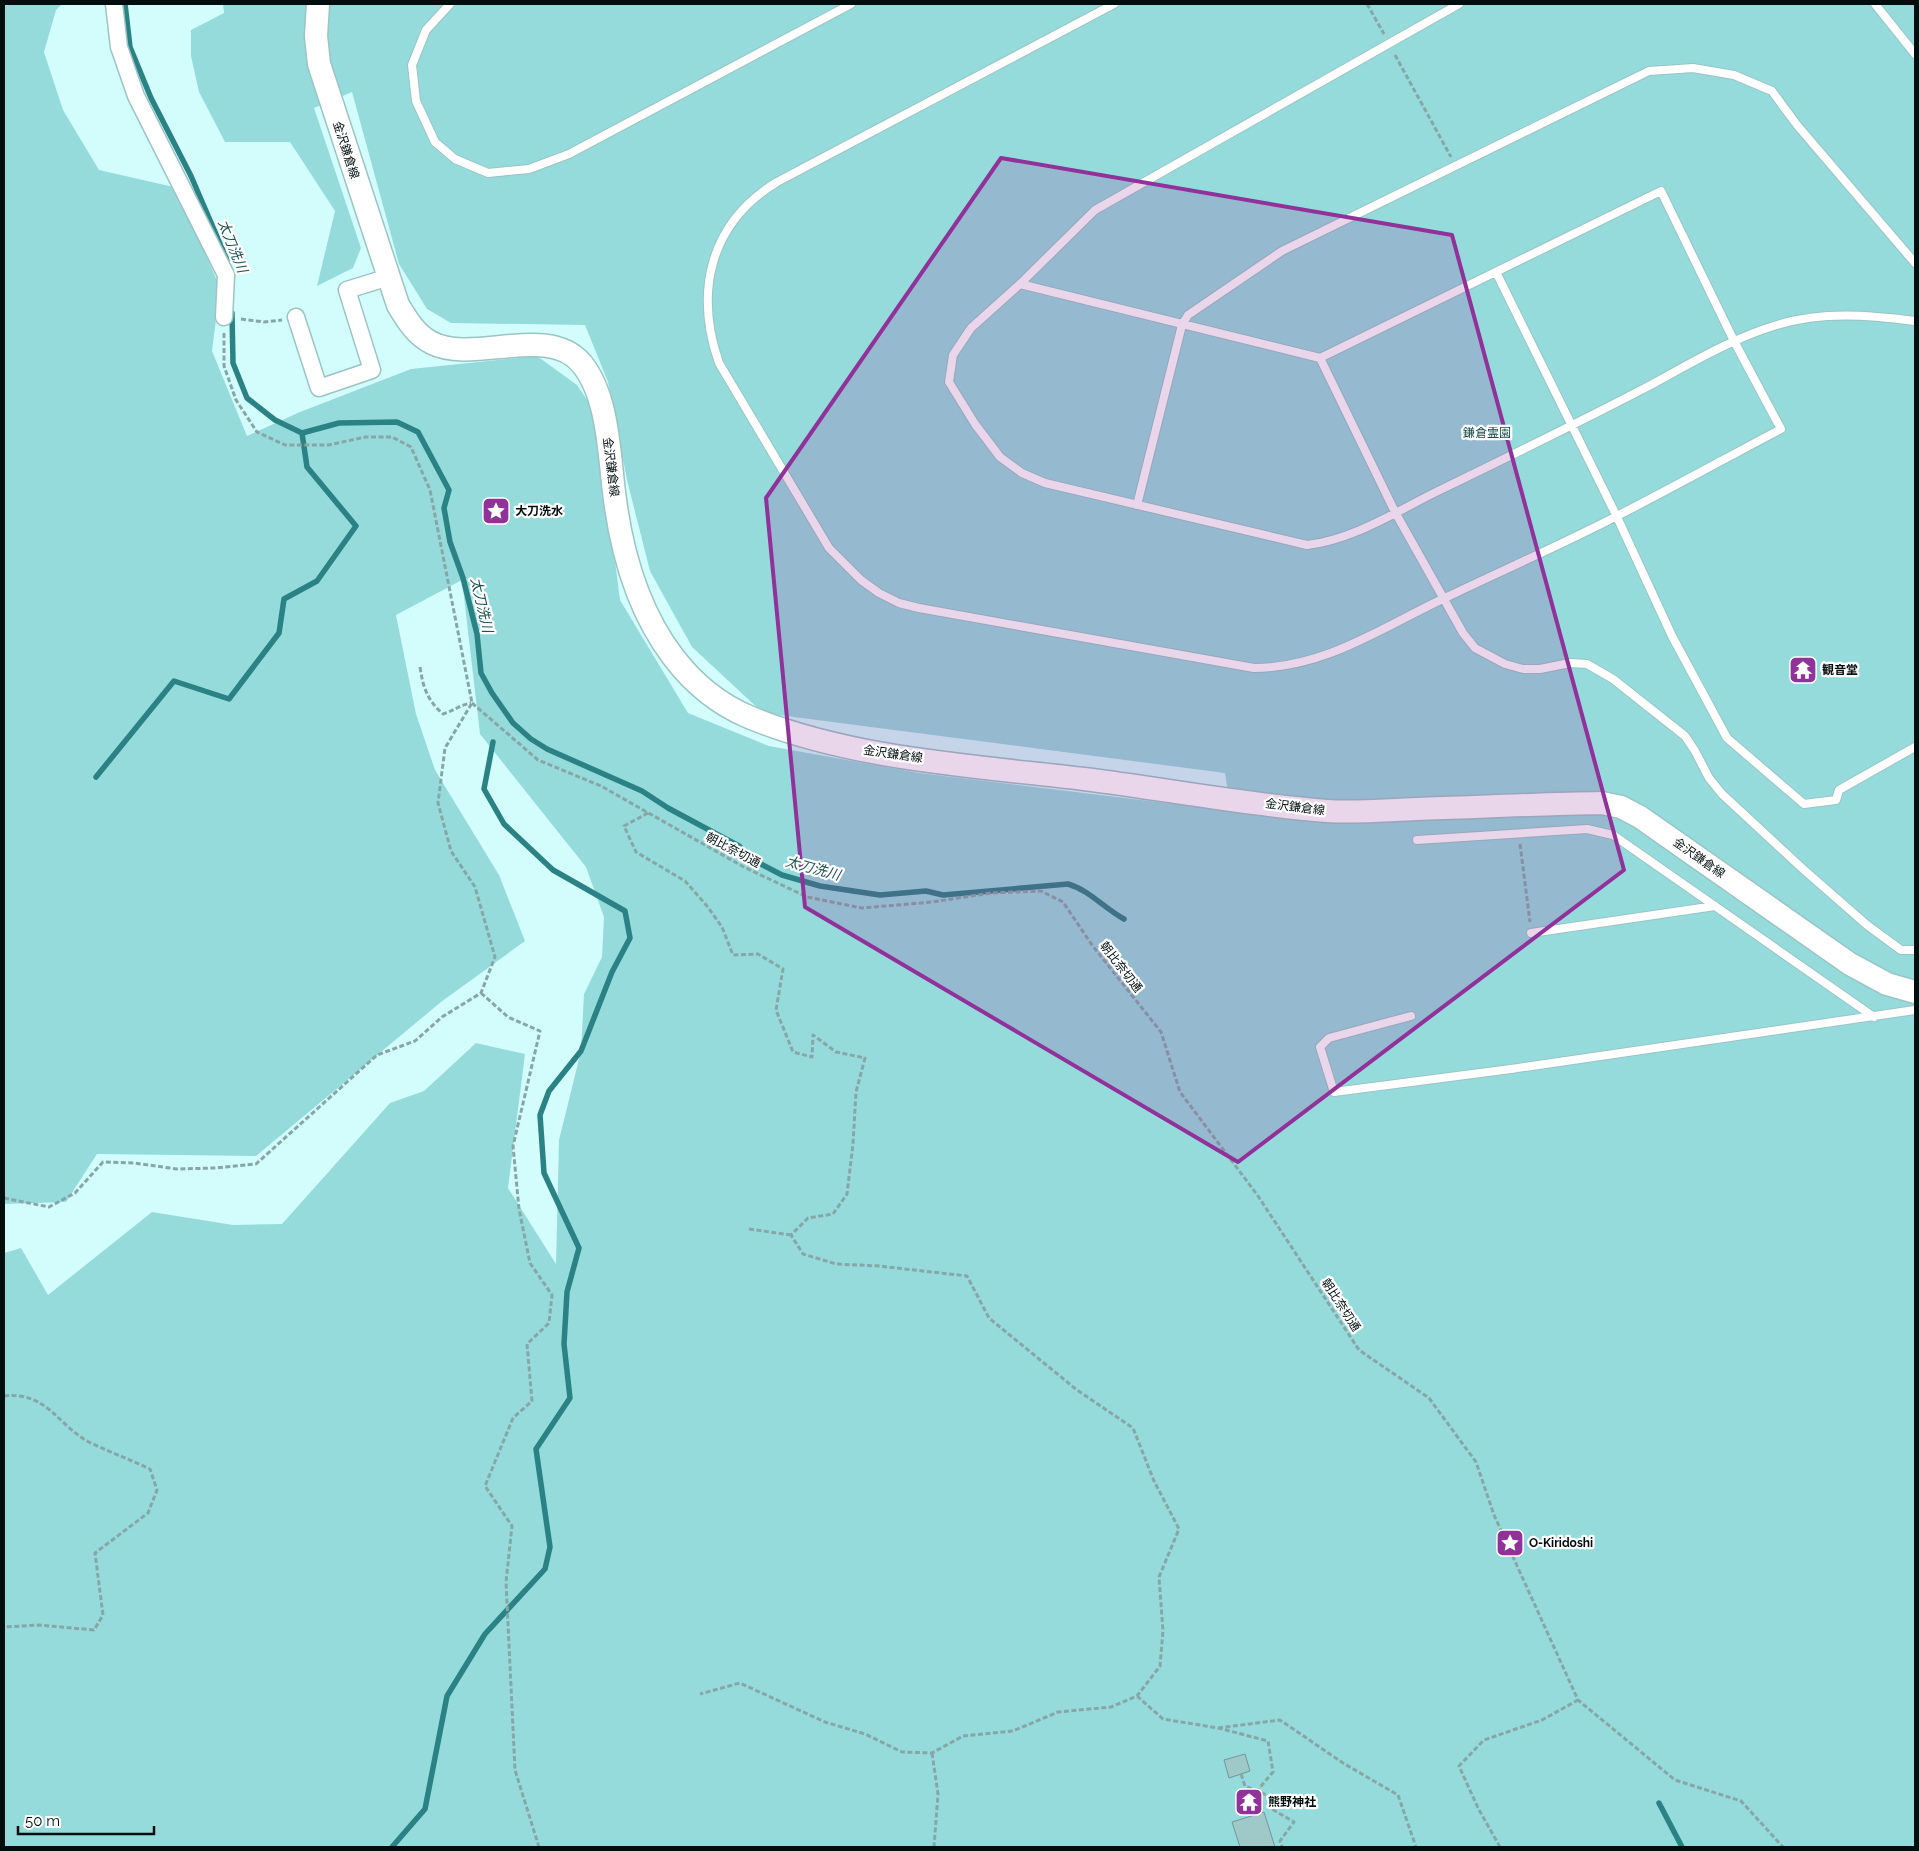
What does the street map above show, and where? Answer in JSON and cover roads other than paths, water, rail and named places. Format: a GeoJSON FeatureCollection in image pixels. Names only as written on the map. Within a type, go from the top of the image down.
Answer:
{"type":"FeatureCollection","features":[{"type":"Feature","properties":{"kind":"main road","name":"金沢鎌倉線"},"geometry":{"type":"LineString","coordinates":[[318,4],[316,36],[319,64],[398,305],[409,323],[418,333],[434,344],[453,349],[548,346],[569,352],[584,366],[595,385],[607,435],[614,497],[625,550],[639,598],[654,630],[692,679],[716,700],[745,715],[831,742],[878,752],[1330,812],[1592,803],[1621,807],[1640,817],[1850,964],[1887,984],[1915,992]]}},
{"type":"Feature","properties":{"kind":"street"},"geometry":{"type":"LineString","coordinates":[[114,4],[119,47],[136,96],[226,275],[224,317]]}},
{"type":"Feature","properties":{"kind":"street"},"geometry":{"type":"LineString","coordinates":[[296,317],[319,388],[372,370],[347,290],[389,277]]}},
{"type":"Feature","properties":{"kind":"lane"},"geometry":{"type":"LineString","coordinates":[[450,4],[426,30],[412,65],[416,101],[435,142],[454,159],[488,173],[529,169],[569,154],[852,4]]}},
{"type":"Feature","properties":{"kind":"lane"},"geometry":{"type":"LineString","coordinates":[[1020,284],[1320,358],[1661,191],[1734,341],[1781,429],[1616,517],[1444,598],[1342,650],[1300,664],[1276,668],[1225,664],[899,603],[878,593],[861,580],[829,548],[719,363],[711,340],[709,318],[710,283],[718,246],[741,208],[759,193],[777,182],[1114,4]]}},
{"type":"Feature","properties":{"kind":"lane"},"geometry":{"type":"LineString","coordinates":[[1459,4],[1095,210],[1020,284],[971,328],[953,355],[949,382],[975,424],[1000,457],[1022,473],[1045,483],[1307,545],[1324,543],[1344,536],[1395,512],[1570,426],[1734,341],[1777,325],[1822,316],[1877,316],[1915,321]]}},
{"type":"Feature","properties":{"kind":"lane"},"geometry":{"type":"LineString","coordinates":[[1874,4],[1915,54]]}},
{"type":"Feature","properties":{"kind":"lane"},"geometry":{"type":"LineString","coordinates":[[1137,505],[1182,325],[1188,315],[1282,251],[1455,164],[1649,70],[1693,68],[1734,75],[1772,91],[1796,125],[1915,262]]}},
{"type":"Feature","properties":{"kind":"lane"},"geometry":{"type":"LineString","coordinates":[[1496,272],[1672,636],[1727,738],[1804,804],[1836,800],[1839,790],[1915,747]]}},
{"type":"Feature","properties":{"kind":"lane"},"geometry":{"type":"LineString","coordinates":[[1320,358],[1395,512],[1463,633],[1475,648],[1490,658],[1523,669],[1540,669],[1570,663],[1587,664],[1613,679],[1685,736],[1709,778],[1722,794],[1803,868],[1874,930],[1901,950],[1915,950]]}},
{"type":"Feature","properties":{"kind":"lane"},"geometry":{"type":"LineString","coordinates":[[1417,840],[1587,829],[1613,835],[1874,1017]]}},
{"type":"Feature","properties":{"kind":"lane"},"geometry":{"type":"LineString","coordinates":[[1531,933],[1715,906]]}},
{"type":"Feature","properties":{"kind":"lane"},"geometry":{"type":"LineString","coordinates":[[1411,1016],[1329,1038],[1320,1047],[1334,1092],[1511,1069],[1915,1010]]}},
{"type":"Feature","properties":{"kind":"waterway","name":"太刀洗川"},"geometry":{"type":"LineString","coordinates":[[125,4],[130,47],[151,98],[191,176],[227,260]]}},
{"type":"Feature","properties":{"kind":"waterway","name":"太刀洗川"},"geometry":{"type":"LineString","coordinates":[[232,313],[233,363],[247,398],[275,420],[302,433],[339,423],[397,422],[418,432],[449,490],[444,508],[450,542],[463,578],[477,634],[481,673],[492,693],[513,723],[531,739],[547,749],[642,791],[668,808],[739,846],[759,863],[782,875],[820,886],[880,895],[926,891],[943,895],[1068,884],[1083,890],[1124,919]]}},
{"type":"Feature","properties":{"kind":"waterway"},"geometry":{"type":"LineString","coordinates":[[96,777],[174,681],[229,699],[279,633],[284,599],[317,581],[356,526],[307,467],[302,433]]}},
{"type":"Feature","properties":{"kind":"waterway"},"geometry":{"type":"LineString","coordinates":[[392,1847],[425,1809],[447,1696],[485,1634],[545,1569],[550,1547],[536,1449],[570,1398],[564,1344],[567,1292],[579,1248],[544,1173],[540,1115],[549,1091],[581,1051],[612,972],[630,938],[625,911],[553,870],[504,824],[484,789],[493,742]]}},
{"type":"Feature","properties":{"kind":"waterway"},"geometry":{"type":"LineString","coordinates":[[1659,1803],[1682,1847]]}},
{"type":"Feature","properties":{"kind":"place","name":"大刀洗水"},"geometry":{"type":"Point","coordinates":[496,511]}},
{"type":"Feature","properties":{"kind":"place","name":"観音堂"},"geometry":{"type":"Point","coordinates":[1803,670]}},
{"type":"Feature","properties":{"kind":"place","name":"O-Kiridoshi"},"geometry":{"type":"Point","coordinates":[1510,1543]}},
{"type":"Feature","properties":{"kind":"place","name":"熊野神社"},"geometry":{"type":"Point","coordinates":[1249,1802]}},
{"type":"Feature","properties":{"kind":"park label","name":"鎌倉霊園"},"geometry":{"type":"Point","coordinates":[1487,433]}}]}
